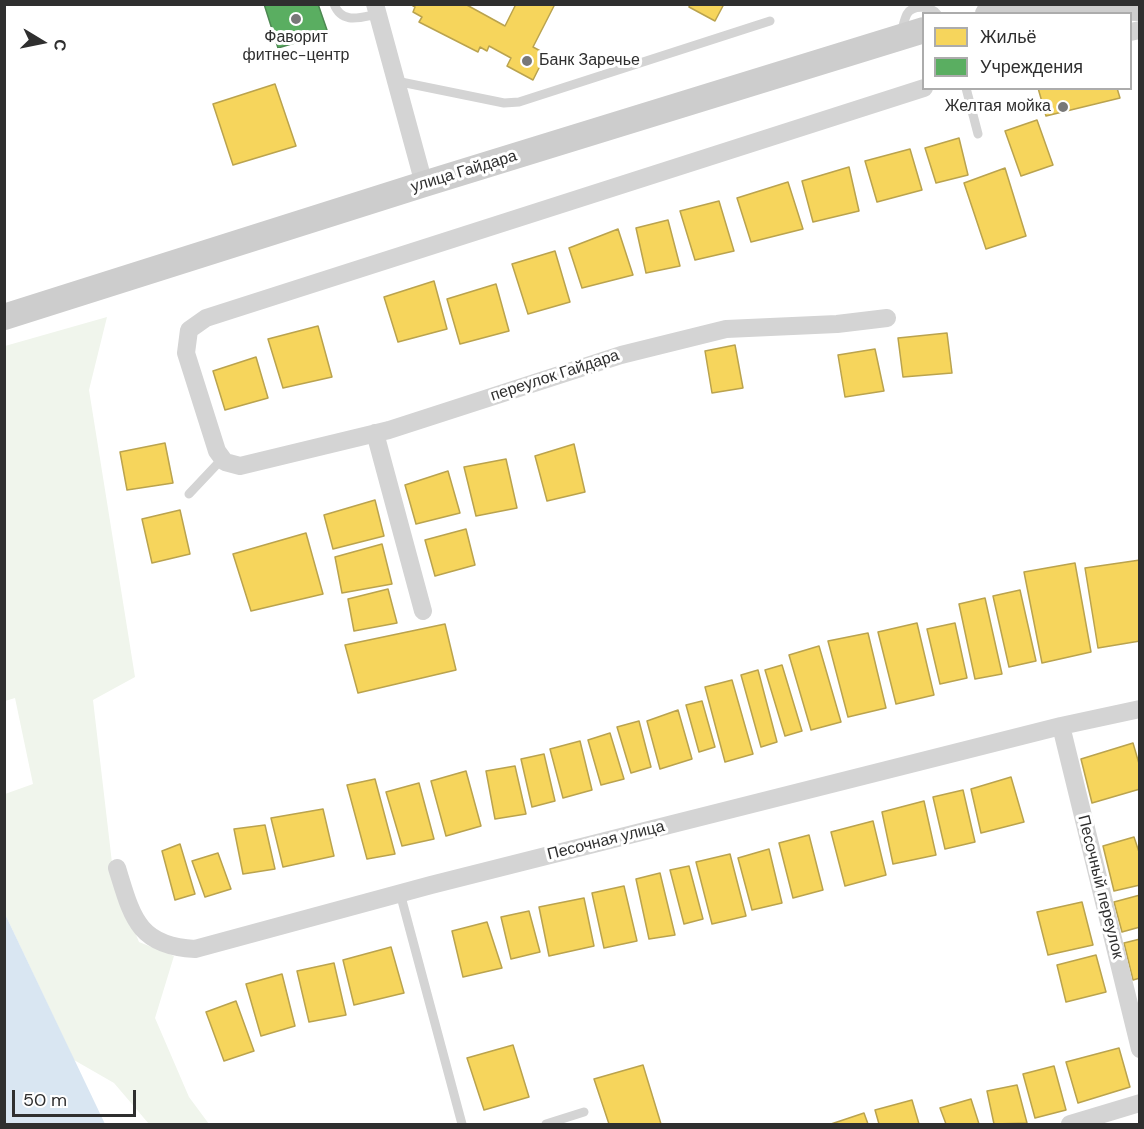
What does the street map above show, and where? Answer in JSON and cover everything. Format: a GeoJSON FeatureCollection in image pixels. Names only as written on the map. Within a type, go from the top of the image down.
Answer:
{"type":"FeatureCollection","features":[{"type":"Feature","properties":{"kind":"main road"},"geometry":{"type":"LineString","coordinates":[[1007,12],[1065,6],[1140,8]]}},
{"type":"Feature","properties":{"kind":"main road","name":"улица Гайдара"},"geometry":{"type":"LineString","coordinates":[[4,317],[912,33]]}},
{"type":"Feature","properties":{"kind":"street"},"geometry":{"type":"LineString","coordinates":[[377,10],[424,184]]}},
{"type":"Feature","properties":{"kind":"street"},"geometry":{"type":"LineString","coordinates":[[226,462],[217,451],[186,353],[189,330],[201,320],[922,89]]}},
{"type":"Feature","properties":{"kind":"street","name":"переулок Гайдара"},"geometry":{"type":"LineString","coordinates":[[226,462],[250,465],[375,433],[621,355],[726,329],[837,324],[887,318]]}},
{"type":"Feature","properties":{"kind":"street"},"geometry":{"type":"LineString","coordinates":[[375,433],[423,611]]}},
{"type":"Feature","properties":{"kind":"street","name":"Песочная улица"},"geometry":{"type":"LineString","coordinates":[[117,868],[125,895],[141,929],[165,945],[195,949],[400,893],[1061,726],[1140,709]]}},
{"type":"Feature","properties":{"kind":"street","name":"Песочный переулок"},"geometry":{"type":"LineString","coordinates":[[1061,726],[1140,1049]]}},
{"type":"Feature","properties":{"kind":"street"},"geometry":{"type":"LineString","coordinates":[[1070,1125],[1140,1103]]}},
{"type":"Feature","properties":{"kind":"lane"},"geometry":{"type":"LineString","coordinates":[[334,4],[338,13],[346,18],[377,10]]}},
{"type":"Feature","properties":{"kind":"lane"},"geometry":{"type":"LineString","coordinates":[[912,33],[906,16],[910,11],[928,7],[935,12]]}},
{"type":"Feature","properties":{"kind":"lane"},"geometry":{"type":"LineString","coordinates":[[396,81],[504,103],[519,102],[770,21]]}},
{"type":"Feature","properties":{"kind":"lane"},"geometry":{"type":"LineString","coordinates":[[967,90],[978,134]]}},
{"type":"Feature","properties":{"kind":"lane"},"geometry":{"type":"LineString","coordinates":[[189,494],[226,462]]}},
{"type":"Feature","properties":{"kind":"lane"},"geometry":{"type":"LineString","coordinates":[[400,893],[462,1125]]}},
{"type":"Feature","properties":{"kind":"lane"},"geometry":{"type":"LineString","coordinates":[[546,1125],[584,1112]]}},
{"type":"Feature","properties":{"kind":"shaded area"},"geometry":{"type":"Polygon","coordinates":[[[107,317],[89,390],[135,677],[93,700],[114,880],[139,942],[174,956],[155,1018],[189,1097],[209,1124],[149,1124],[114,1083],[74,1060],[5,914],[5,794],[33,784],[15,698],[5,701],[5,346],[107,317]]]}},
{"type":"Feature","properties":{"kind":"shaded area"},"geometry":{"type":"Polygon","coordinates":[[[5,914],[105,1124],[5,1124],[5,914]]]}},
{"type":"Feature","properties":{"kind":"building: Жильё"},"geometry":{"type":"Polygon","coordinates":[[[410,4],[465,4],[505,26],[516,4],[555,4],[533,47],[546,54],[533,80],[507,66],[511,58],[489,46],[487,51],[480,47],[478,52],[419,22],[422,17],[413,12],[415,7],[410,4]]]}},
{"type":"Feature","properties":{"kind":"building: Жильё"},"geometry":{"type":"Polygon","coordinates":[[[690,4],[724,4],[715,21],[689,7],[690,4]]]}},
{"type":"Feature","properties":{"kind":"building: Жильё"},"geometry":{"type":"Polygon","coordinates":[[[275,84],[296,146],[233,165],[213,104],[275,84]]]}},
{"type":"Feature","properties":{"kind":"building: Жильё","name":"Желтая мойка"},"geometry":{"type":"Polygon","coordinates":[[[1039,90],[1118,90],[1120,98],[1046,116],[1039,90]]]}},
{"type":"Feature","properties":{"kind":"building: Жильё"},"geometry":{"type":"Polygon","coordinates":[[[1037,120],[1053,165],[1021,176],[1005,131],[1037,120]]]}},
{"type":"Feature","properties":{"kind":"building: Жильё"},"geometry":{"type":"Polygon","coordinates":[[[959,138],[968,175],[936,183],[925,148],[959,138]]]}},
{"type":"Feature","properties":{"kind":"building: Жильё"},"geometry":{"type":"Polygon","coordinates":[[[910,149],[922,190],[877,202],[865,161],[910,149]]]}},
{"type":"Feature","properties":{"kind":"building: Жильё"},"geometry":{"type":"Polygon","coordinates":[[[849,167],[859,211],[813,222],[802,181],[849,167]]]}},
{"type":"Feature","properties":{"kind":"building: Жильё"},"geometry":{"type":"Polygon","coordinates":[[[1005,168],[1026,236],[986,249],[964,183],[1005,168]]]}},
{"type":"Feature","properties":{"kind":"building: Жильё"},"geometry":{"type":"Polygon","coordinates":[[[788,182],[803,229],[751,242],[737,198],[788,182]]]}},
{"type":"Feature","properties":{"kind":"building: Жильё"},"geometry":{"type":"Polygon","coordinates":[[[719,201],[734,251],[695,260],[680,211],[719,201]]]}},
{"type":"Feature","properties":{"kind":"building: Жильё"},"geometry":{"type":"Polygon","coordinates":[[[668,220],[680,266],[646,273],[636,228],[668,220]]]}},
{"type":"Feature","properties":{"kind":"building: Жильё"},"geometry":{"type":"Polygon","coordinates":[[[618,229],[633,275],[582,288],[569,248],[618,229]]]}},
{"type":"Feature","properties":{"kind":"building: Жильё"},"geometry":{"type":"Polygon","coordinates":[[[555,251],[570,302],[528,314],[512,264],[555,251]]]}},
{"type":"Feature","properties":{"kind":"building: Жильё"},"geometry":{"type":"Polygon","coordinates":[[[434,281],[447,329],[398,342],[384,297],[434,281]]]}},
{"type":"Feature","properties":{"kind":"building: Жильё"},"geometry":{"type":"Polygon","coordinates":[[[496,284],[509,331],[460,344],[447,299],[496,284]]]}},
{"type":"Feature","properties":{"kind":"building: Жильё"},"geometry":{"type":"Polygon","coordinates":[[[318,326],[332,377],[283,388],[268,339],[318,326]]]}},
{"type":"Feature","properties":{"kind":"building: Жильё"},"geometry":{"type":"Polygon","coordinates":[[[947,333],[952,373],[903,377],[898,338],[947,333]]]}},
{"type":"Feature","properties":{"kind":"building: Жильё"},"geometry":{"type":"Polygon","coordinates":[[[735,345],[743,388],[712,393],[705,351],[735,345]]]}},
{"type":"Feature","properties":{"kind":"building: Жильё"},"geometry":{"type":"Polygon","coordinates":[[[875,349],[884,391],[845,397],[838,355],[875,349]]]}},
{"type":"Feature","properties":{"kind":"building: Жильё"},"geometry":{"type":"Polygon","coordinates":[[[256,357],[268,398],[225,410],[213,371],[256,357]]]}},
{"type":"Feature","properties":{"kind":"building: Жильё"},"geometry":{"type":"Polygon","coordinates":[[[165,443],[173,483],[127,490],[120,452],[165,443]]]}},
{"type":"Feature","properties":{"kind":"building: Жильё"},"geometry":{"type":"Polygon","coordinates":[[[574,444],[585,492],[547,501],[535,456],[574,444]]]}},
{"type":"Feature","properties":{"kind":"building: Жильё"},"geometry":{"type":"Polygon","coordinates":[[[506,459],[517,508],[476,516],[464,467],[506,459]]]}},
{"type":"Feature","properties":{"kind":"building: Жильё"},"geometry":{"type":"Polygon","coordinates":[[[448,471],[460,513],[416,524],[405,485],[448,471]]]}},
{"type":"Feature","properties":{"kind":"building: Жильё"},"geometry":{"type":"Polygon","coordinates":[[[375,500],[384,536],[333,549],[324,515],[375,500]]]}},
{"type":"Feature","properties":{"kind":"building: Жильё"},"geometry":{"type":"Polygon","coordinates":[[[180,510],[190,554],[152,563],[142,519],[180,510]]]}},
{"type":"Feature","properties":{"kind":"building: Жильё"},"geometry":{"type":"Polygon","coordinates":[[[466,529],[475,565],[435,576],[425,540],[466,529]]]}},
{"type":"Feature","properties":{"kind":"building: Жильё"},"geometry":{"type":"Polygon","coordinates":[[[306,533],[323,594],[251,611],[233,554],[306,533]]]}},
{"type":"Feature","properties":{"kind":"building: Жильё"},"geometry":{"type":"Polygon","coordinates":[[[382,544],[392,584],[342,593],[335,557],[382,544]]]}},
{"type":"Feature","properties":{"kind":"building: Жильё"},"geometry":{"type":"Polygon","coordinates":[[[1140,560],[1140,641],[1098,648],[1085,568],[1140,560]]]}},
{"type":"Feature","properties":{"kind":"building: Жильё"},"geometry":{"type":"Polygon","coordinates":[[[1075,563],[1091,652],[1042,663],[1024,572],[1075,563]]]}},
{"type":"Feature","properties":{"kind":"building: Жильё"},"geometry":{"type":"Polygon","coordinates":[[[388,589],[397,623],[354,631],[348,599],[388,589]]]}},
{"type":"Feature","properties":{"kind":"building: Жильё"},"geometry":{"type":"Polygon","coordinates":[[[1020,590],[1036,661],[1009,667],[993,596],[1020,590]]]}},
{"type":"Feature","properties":{"kind":"building: Жильё"},"geometry":{"type":"Polygon","coordinates":[[[985,598],[1002,674],[975,679],[959,604],[985,598]]]}},
{"type":"Feature","properties":{"kind":"building: Жильё"},"geometry":{"type":"Polygon","coordinates":[[[917,623],[934,695],[896,704],[878,632],[917,623]]]}},
{"type":"Feature","properties":{"kind":"building: Жильё"},"geometry":{"type":"Polygon","coordinates":[[[955,623],[967,678],[940,684],[927,629],[955,623]]]}},
{"type":"Feature","properties":{"kind":"building: Жильё"},"geometry":{"type":"Polygon","coordinates":[[[445,624],[456,670],[358,693],[345,645],[445,624]]]}},
{"type":"Feature","properties":{"kind":"building: Жильё"},"geometry":{"type":"Polygon","coordinates":[[[868,633],[886,708],[848,717],[828,641],[868,633]]]}},
{"type":"Feature","properties":{"kind":"building: Жильё"},"geometry":{"type":"Polygon","coordinates":[[[819,646],[841,722],[811,730],[789,655],[819,646]]]}},
{"type":"Feature","properties":{"kind":"building: Жильё"},"geometry":{"type":"Polygon","coordinates":[[[782,665],[802,731],[785,736],[765,670],[782,665]]]}},
{"type":"Feature","properties":{"kind":"building: Жильё"},"geometry":{"type":"Polygon","coordinates":[[[758,670],[777,742],[761,747],[741,675],[758,670]]]}},
{"type":"Feature","properties":{"kind":"building: Жильё"},"geometry":{"type":"Polygon","coordinates":[[[732,680],[753,754],[725,762],[705,687],[732,680]]]}},
{"type":"Feature","properties":{"kind":"building: Жильё"},"geometry":{"type":"Polygon","coordinates":[[[702,701],[715,747],[699,752],[686,705],[702,701]]]}},
{"type":"Feature","properties":{"kind":"building: Жильё"},"geometry":{"type":"Polygon","coordinates":[[[678,710],[692,759],[660,769],[647,721],[678,710]]]}},
{"type":"Feature","properties":{"kind":"building: Жильё"},"geometry":{"type":"Polygon","coordinates":[[[639,721],[651,767],[631,773],[617,727],[639,721]]]}},
{"type":"Feature","properties":{"kind":"building: Жильё"},"geometry":{"type":"Polygon","coordinates":[[[610,733],[624,779],[601,785],[588,740],[610,733]]]}},
{"type":"Feature","properties":{"kind":"building: Жильё"},"geometry":{"type":"Polygon","coordinates":[[[580,741],[592,790],[563,798],[550,749],[580,741]]]}},
{"type":"Feature","properties":{"kind":"building: Жильё"},"geometry":{"type":"Polygon","coordinates":[[[1133,743],[1140,767],[1140,789],[1092,803],[1081,759],[1133,743]]]}},
{"type":"Feature","properties":{"kind":"building: Жильё"},"geometry":{"type":"Polygon","coordinates":[[[544,754],[555,801],[532,807],[521,759],[544,754]]]}},
{"type":"Feature","properties":{"kind":"building: Жильё"},"geometry":{"type":"Polygon","coordinates":[[[515,766],[526,814],[495,819],[486,771],[515,766]]]}},
{"type":"Feature","properties":{"kind":"building: Жильё"},"geometry":{"type":"Polygon","coordinates":[[[466,771],[481,826],[446,836],[431,781],[466,771]]]}},
{"type":"Feature","properties":{"kind":"building: Жильё"},"geometry":{"type":"Polygon","coordinates":[[[1011,777],[1024,822],[981,833],[971,789],[1011,777]]]}},
{"type":"Feature","properties":{"kind":"building: Жильё"},"geometry":{"type":"Polygon","coordinates":[[[375,779],[395,854],[367,859],[347,785],[375,779]]]}},
{"type":"Feature","properties":{"kind":"building: Жильё"},"geometry":{"type":"Polygon","coordinates":[[[419,783],[434,839],[402,846],[386,792],[419,783]]]}},
{"type":"Feature","properties":{"kind":"building: Жильё"},"geometry":{"type":"Polygon","coordinates":[[[963,790],[975,842],[945,849],[933,797],[963,790]]]}},
{"type":"Feature","properties":{"kind":"building: Жильё"},"geometry":{"type":"Polygon","coordinates":[[[924,801],[936,855],[893,864],[882,812],[924,801]]]}},
{"type":"Feature","properties":{"kind":"building: Жильё"},"geometry":{"type":"Polygon","coordinates":[[[323,809],[334,856],[283,867],[271,818],[323,809]]]}},
{"type":"Feature","properties":{"kind":"building: Жильё"},"geometry":{"type":"Polygon","coordinates":[[[873,821],[886,875],[845,886],[831,832],[873,821]]]}},
{"type":"Feature","properties":{"kind":"building: Жильё"},"geometry":{"type":"Polygon","coordinates":[[[265,825],[275,869],[243,874],[234,829],[265,825]]]}},
{"type":"Feature","properties":{"kind":"building: Жильё"},"geometry":{"type":"Polygon","coordinates":[[[809,835],[823,890],[793,898],[779,843],[809,835]]]}},
{"type":"Feature","properties":{"kind":"building: Жильё"},"geometry":{"type":"Polygon","coordinates":[[[1134,837],[1140,855],[1140,885],[1114,891],[1103,846],[1134,837]]]}},
{"type":"Feature","properties":{"kind":"building: Жильё"},"geometry":{"type":"Polygon","coordinates":[[[180,844],[195,894],[175,900],[162,851],[180,844]]]}},
{"type":"Feature","properties":{"kind":"building: Жильё"},"geometry":{"type":"Polygon","coordinates":[[[769,849],[782,903],[752,910],[738,858],[769,849]]]}},
{"type":"Feature","properties":{"kind":"building: Жильё"},"geometry":{"type":"Polygon","coordinates":[[[218,853],[231,889],[205,897],[192,861],[218,853]]]}},
{"type":"Feature","properties":{"kind":"building: Жильё"},"geometry":{"type":"Polygon","coordinates":[[[730,854],[746,916],[712,924],[696,862],[730,854]]]}},
{"type":"Feature","properties":{"kind":"building: Жильё"},"geometry":{"type":"Polygon","coordinates":[[[689,866],[703,919],[684,924],[670,870],[689,866]]]}},
{"type":"Feature","properties":{"kind":"building: Жильё"},"geometry":{"type":"Polygon","coordinates":[[[660,873],[675,935],[649,939],[636,879],[660,873]]]}},
{"type":"Feature","properties":{"kind":"building: Жильё"},"geometry":{"type":"Polygon","coordinates":[[[624,886],[637,941],[604,948],[592,893],[624,886]]]}},
{"type":"Feature","properties":{"kind":"building: Жильё"},"geometry":{"type":"Polygon","coordinates":[[[1140,895],[1140,927],[1122,932],[1114,902],[1140,895]]]}},
{"type":"Feature","properties":{"kind":"building: Жильё"},"geometry":{"type":"Polygon","coordinates":[[[584,898],[594,946],[549,956],[539,907],[584,898]]]}},
{"type":"Feature","properties":{"kind":"building: Жильё"},"geometry":{"type":"Polygon","coordinates":[[[1082,902],[1093,945],[1048,955],[1037,912],[1082,902]]]}},
{"type":"Feature","properties":{"kind":"building: Жильё"},"geometry":{"type":"Polygon","coordinates":[[[529,911],[540,952],[511,959],[501,917],[529,911]]]}},
{"type":"Feature","properties":{"kind":"building: Жильё"},"geometry":{"type":"Polygon","coordinates":[[[487,922],[502,968],[463,977],[452,931],[487,922]]]}},
{"type":"Feature","properties":{"kind":"building: Жильё"},"geometry":{"type":"Polygon","coordinates":[[[1140,939],[1140,978],[1133,980],[1124,943],[1140,939]]]}},
{"type":"Feature","properties":{"kind":"building: Жильё"},"geometry":{"type":"Polygon","coordinates":[[[391,947],[404,993],[354,1005],[343,960],[391,947]]]}},
{"type":"Feature","properties":{"kind":"building: Жильё"},"geometry":{"type":"Polygon","coordinates":[[[1096,955],[1106,992],[1066,1002],[1057,965],[1096,955]]]}},
{"type":"Feature","properties":{"kind":"building: Жильё"},"geometry":{"type":"Polygon","coordinates":[[[334,963],[346,1015],[309,1022],[297,971],[334,963]]]}},
{"type":"Feature","properties":{"kind":"building: Жильё"},"geometry":{"type":"Polygon","coordinates":[[[282,974],[295,1026],[261,1036],[246,984],[282,974]]]}},
{"type":"Feature","properties":{"kind":"building: Жильё"},"geometry":{"type":"Polygon","coordinates":[[[236,1001],[254,1051],[224,1061],[206,1012],[236,1001]]]}},
{"type":"Feature","properties":{"kind":"building: Жильё"},"geometry":{"type":"Polygon","coordinates":[[[513,1045],[529,1097],[484,1110],[467,1058],[513,1045]]]}},
{"type":"Feature","properties":{"kind":"building: Жильё"},"geometry":{"type":"Polygon","coordinates":[[[1119,1048],[1130,1087],[1078,1103],[1066,1062],[1119,1048]]]}},
{"type":"Feature","properties":{"kind":"building: Жильё"},"geometry":{"type":"Polygon","coordinates":[[[643,1065],[661,1124],[609,1124],[594,1079],[643,1065]]]}},
{"type":"Feature","properties":{"kind":"building: Жильё"},"geometry":{"type":"Polygon","coordinates":[[[1054,1066],[1066,1110],[1035,1118],[1023,1074],[1054,1066]]]}},
{"type":"Feature","properties":{"kind":"building: Жильё"},"geometry":{"type":"Polygon","coordinates":[[[1017,1085],[1027,1123],[994,1124],[987,1091],[1017,1085]]]}},
{"type":"Feature","properties":{"kind":"building: Жильё"},"geometry":{"type":"Polygon","coordinates":[[[971,1099],[979,1124],[946,1124],[940,1108],[971,1099]]]}},
{"type":"Feature","properties":{"kind":"building: Жильё"},"geometry":{"type":"Polygon","coordinates":[[[912,1100],[919,1124],[879,1124],[875,1110],[912,1100]]]}},
{"type":"Feature","properties":{"kind":"building: Жильё"},"geometry":{"type":"Polygon","coordinates":[[[864,1113],[868,1124],[831,1124],[864,1113]]]}},
{"type":"Feature","properties":{"kind":"building: Учреждения","name":"Фаворит фитнес-центр"},"geometry":{"type":"Polygon","coordinates":[[[264,4],[318,4],[328,33],[278,48],[264,4]]]}},
{"type":"Feature","properties":{"kind":"place","name":"Фаворит фитнес-центр"},"geometry":{"type":"Point","coordinates":[296,19]}},
{"type":"Feature","properties":{"kind":"place","name":"Банк Заречье"},"geometry":{"type":"Point","coordinates":[527,61]}},
{"type":"Feature","properties":{"kind":"place","name":"Желтая мойка"},"geometry":{"type":"Point","coordinates":[1063,107]}}]}
